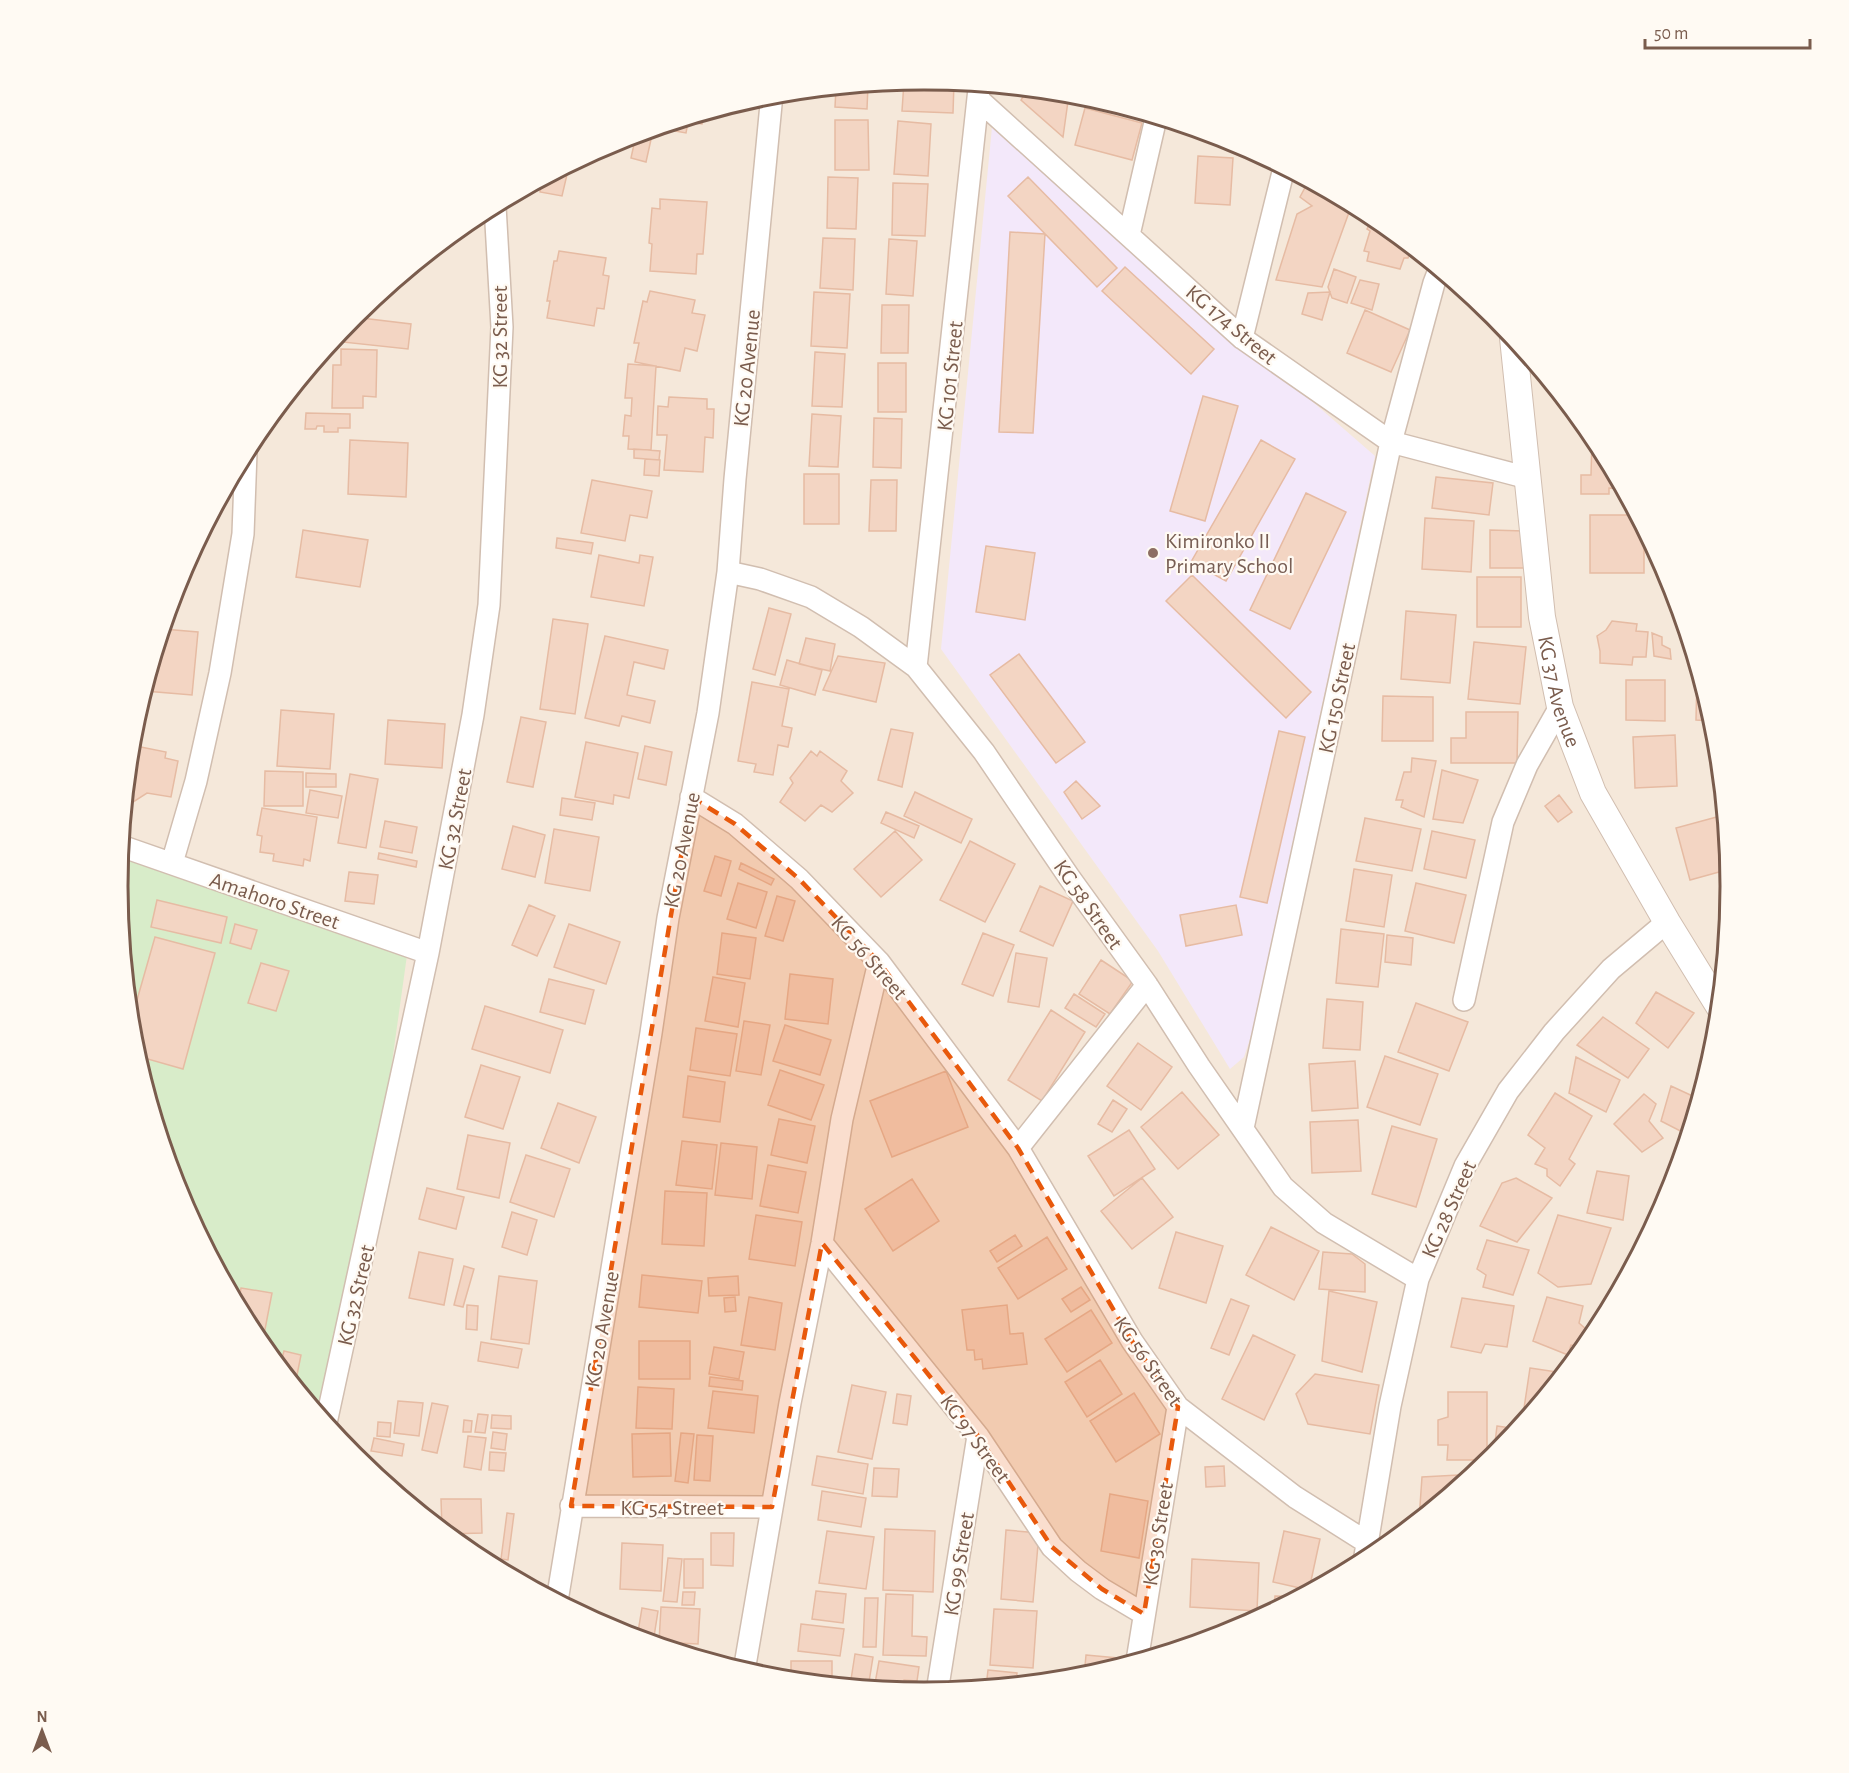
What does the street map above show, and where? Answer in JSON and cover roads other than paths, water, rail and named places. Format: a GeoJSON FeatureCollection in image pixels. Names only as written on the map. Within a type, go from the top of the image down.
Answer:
{"type":"FeatureCollection","features":[{"type":"Feature","properties":{"kind":"street","name":"KG 174 Street"},"geometry":{"type":"LineString","coordinates":[[979,92],[1129,236],[1242,338],[1391,442],[1528,478]]}},
{"type":"Feature","properties":{"kind":"street","name":"KG 101 Street"},"geometry":{"type":"LineString","coordinates":[[916,667],[979,92]]}},
{"type":"Feature","properties":{"kind":"street","name":"KG 20 Avenue"},"geometry":{"type":"LineString","coordinates":[[558,1593],[668,918],[708,713],[728,572],[771,105]]}},
{"type":"Feature","properties":{"kind":"street"},"geometry":{"type":"LineString","coordinates":[[1129,236],[1155,124]]}},
{"type":"Feature","properties":{"kind":"street"},"geometry":{"type":"LineString","coordinates":[[1242,338],[1282,175]]}},
{"type":"Feature","properties":{"kind":"street","name":"KG 32 Street"},"geometry":{"type":"LineString","coordinates":[[328,1414],[428,953],[473,715],[489,605],[502,327],[496,216]]}},
{"type":"Feature","properties":{"kind":"street","name":"KG 150 Street"},"geometry":{"type":"LineString","coordinates":[[1243,1128],[1391,442],[1436,277]]}},
{"type":"Feature","properties":{"kind":"street","name":"KG 37 Avenue"},"geometry":{"type":"LineString","coordinates":[[1514,352],[1542,617],[1560,707],[1593,793],[1713,996]]}},
{"type":"Feature","properties":{"kind":"street"},"geometry":{"type":"LineString","coordinates":[[172,863],[196,781],[220,673],[243,534],[245,471]]}},
{"type":"Feature","properties":{"kind":"street","name":"KG 58 Street"},"geometry":{"type":"LineString","coordinates":[[728,572],[760,579],[811,597],[861,627],[916,667],[984,752],[1069,877],[1147,985],[1199,1066],[1283,1187],[1324,1222],[1418,1279]]}},
{"type":"Feature","properties":{"kind":"street"},"geometry":{"type":"LineString","coordinates":[[1464,1000],[1503,822],[1527,765],[1560,707]]}},
{"type":"Feature","properties":{"kind":"street","name":"KG 56 Street"},"geometry":{"type":"LineString","coordinates":[[691,797],[735,824],[799,879],[879,962],[1018,1148],[1132,1341],[1178,1407],[1364,1551]]}},
{"type":"Feature","properties":{"kind":"street","name":"Amahoro Street"},"geometry":{"type":"LineString","coordinates":[[129,849],[428,953]]}},
{"type":"Feature","properties":{"kind":"street","name":"KG 28 Street"},"geometry":{"type":"LineString","coordinates":[[1366,1549],[1390,1406],[1418,1279],[1465,1166],[1508,1091],[1554,1032],[1611,969],[1668,922]]}},
{"type":"Feature","properties":{"kind":"street"},"geometry":{"type":"LineString","coordinates":[[745,1662],[822,1243],[842,1119],[879,962]]}},
{"type":"Feature","properties":{"kind":"street"},"geometry":{"type":"LineString","coordinates":[[1018,1148],[1147,985]]}},
{"type":"Feature","properties":{"kind":"street","name":"KG 97 Street"},"geometry":{"type":"LineString","coordinates":[[822,1243],[978,1436],[1052,1547],[1102,1589],[1144,1614]]}},
{"type":"Feature","properties":{"kind":"street","name":"KG 30 Street"},"geometry":{"type":"LineString","coordinates":[[1138,1654],[1178,1407]]}},
{"type":"Feature","properties":{"kind":"street","name":"KG 99 Street"},"geometry":{"type":"LineString","coordinates":[[939,1682],[978,1436]]}},
{"type":"Feature","properties":{"kind":"street","name":"KG 54 Street"},"geometry":{"type":"LineString","coordinates":[[571,1506],[772,1507]]}},
{"type":"Feature","properties":{"kind":"place","name":"Kimironko II Primary School"},"geometry":{"type":"Point","coordinates":[1153,553]}}]}
